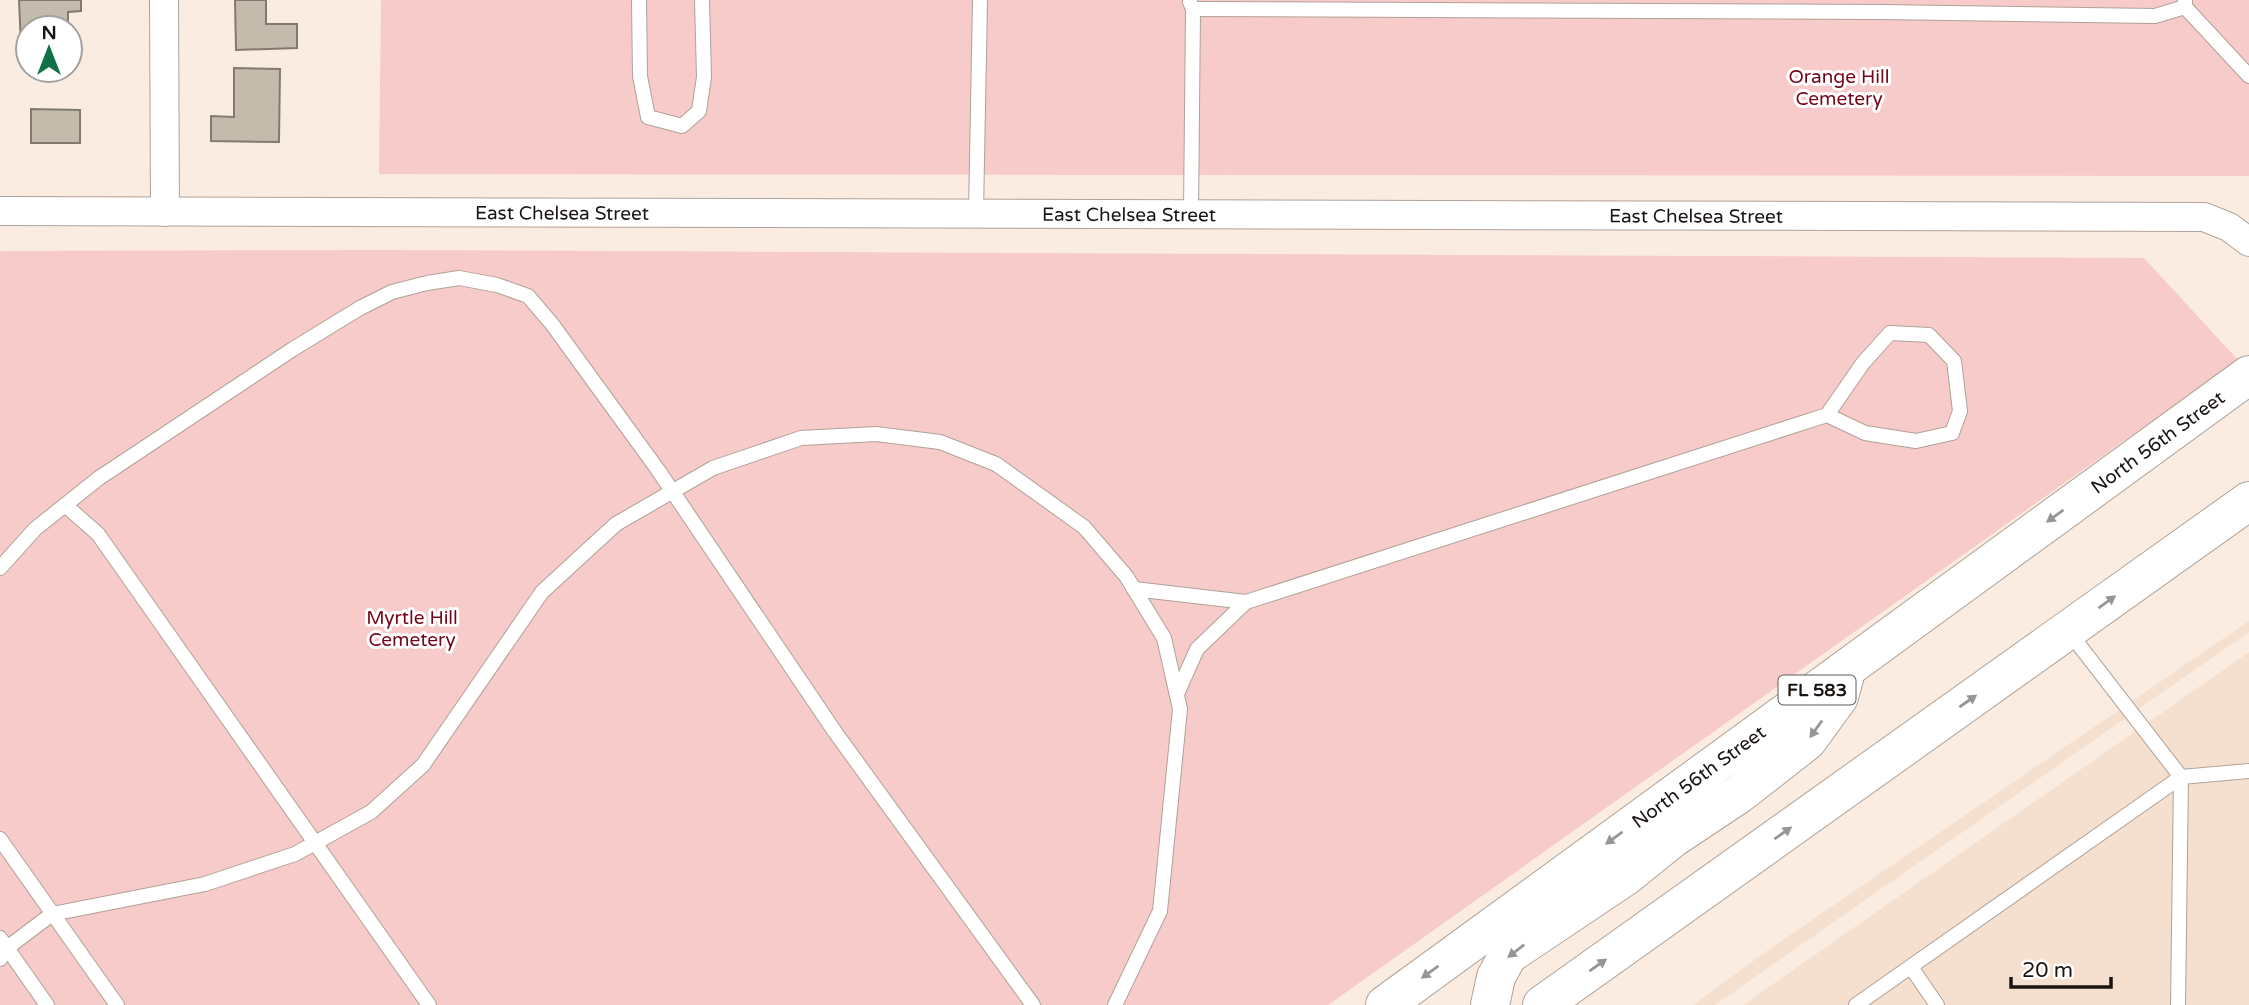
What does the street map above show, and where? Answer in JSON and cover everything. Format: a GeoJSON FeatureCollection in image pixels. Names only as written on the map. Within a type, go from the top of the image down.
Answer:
{"type":"FeatureCollection","features":[{"type":"Feature","properties":{"kind":"main road","name":"North 56th Street"},"geometry":{"type":"LineString","coordinates":[[1385,1005],[2249,375]]}},
{"type":"Feature","properties":{"kind":"main road"},"geometry":{"type":"LineString","coordinates":[[1542,1005],[2249,501]]}},
{"type":"Feature","properties":{"kind":"main road"},"geometry":{"type":"LineString","coordinates":[[1490,1005],[1496,976],[1508,955],[1626,876],[1673,838],[1739,794],[1807,741],[1839,697],[1846,669]]}},
{"type":"Feature","properties":{"kind":"street"},"geometry":{"type":"LineString","coordinates":[[164,0],[164,212]]}},
{"type":"Feature","properties":{"kind":"street","name":"East Chelsea Street"},"geometry":{"type":"LineString","coordinates":[[0,211],[2204,217],[2229,227],[2249,242]]}},
{"type":"Feature","properties":{"kind":"lane"},"geometry":{"type":"LineString","coordinates":[[639,0],[640,76],[648,117],[682,126],[699,111],[704,77],[702,0]]}},
{"type":"Feature","properties":{"kind":"lane"},"geometry":{"type":"LineString","coordinates":[[976,213],[980,0]]}},
{"type":"Feature","properties":{"kind":"lane"},"geometry":{"type":"LineString","coordinates":[[1191,214],[1191,4],[1881,6],[2155,16],[2185,3],[2249,76]]}},
{"type":"Feature","properties":{"kind":"lane"},"geometry":{"type":"LineString","coordinates":[[0,568],[35,529],[99,478],[293,349],[360,308],[392,292],[459,278],[497,285],[528,296],[552,324],[673,491],[835,732],[1033,1005]]}},
{"type":"Feature","properties":{"kind":"lane"},"geometry":{"type":"LineString","coordinates":[[1134,589],[1246,602],[1827,415],[1863,363],[1890,333],[1929,335],[1954,362],[1960,411],[1952,433],[1916,441],[1865,433],[1827,415]]}},
{"type":"Feature","properties":{"kind":"lane"},"geometry":{"type":"LineString","coordinates":[[47,1005],[2,948],[52,914],[205,884],[295,854],[371,812],[423,765],[542,592],[616,524],[713,468],[801,438],[876,434],[940,442],[996,464],[1084,527],[1126,576],[1164,638],[1180,709],[1160,911],[1115,1005]]}},
{"type":"Feature","properties":{"kind":"lane"},"geometry":{"type":"LineString","coordinates":[[65,505],[98,534],[429,1005]]}},
{"type":"Feature","properties":{"kind":"lane"},"geometry":{"type":"LineString","coordinates":[[1177,694],[1197,649],[1246,602]]}},
{"type":"Feature","properties":{"kind":"lane"},"geometry":{"type":"LineString","coordinates":[[2068,630],[2181,776],[2178,1005]]}},
{"type":"Feature","properties":{"kind":"lane"},"geometry":{"type":"LineString","coordinates":[[1856,1005],[2181,776],[2249,771]]}},
{"type":"Feature","properties":{"kind":"lane"},"geometry":{"type":"LineString","coordinates":[[0,839],[117,1005]]}},
{"type":"Feature","properties":{"kind":"lane"},"geometry":{"type":"LineString","coordinates":[[1911,967],[1937,1005]]}},
{"type":"Feature","properties":{"kind":"shaded area"},"geometry":{"type":"Polygon","coordinates":[[[2249,621],[2249,632],[1715,1005],[1693,1005],[1771,948],[2249,621]]]}},
{"type":"Feature","properties":{"kind":"shaded area"},"geometry":{"type":"Polygon","coordinates":[[[2249,652],[2249,1005],[1743,1005],[2249,652]]]}},
{"type":"Feature","properties":{"kind":"green space","name":"Orange Hill Cemetery"},"geometry":{"type":"Polygon","coordinates":[[[381,0],[2249,0],[2249,176],[379,174],[381,0]]]}},
{"type":"Feature","properties":{"kind":"green space","name":"Myrtle Hill Cemetery"},"geometry":{"type":"Polygon","coordinates":[[[379,250],[2144,258],[2238,360],[1328,1005],[0,1005],[0,251],[379,250]]]}},
{"type":"Feature","properties":{"kind":"building"},"geometry":{"type":"Polygon","coordinates":[[[19,0],[81,0],[81,11],[68,14],[20,14],[19,0]]]}},
{"type":"Feature","properties":{"kind":"building"},"geometry":{"type":"Polygon","coordinates":[[[235,0],[266,0],[266,24],[297,24],[297,48],[236,50],[235,0]]]}},
{"type":"Feature","properties":{"kind":"building"},"geometry":{"type":"Polygon","coordinates":[[[234,68],[280,69],[279,142],[211,141],[211,116],[234,117],[234,68]]]}},
{"type":"Feature","properties":{"kind":"building"},"geometry":{"type":"Polygon","coordinates":[[[31,109],[80,110],[80,143],[31,143],[31,109]]]}}]}
